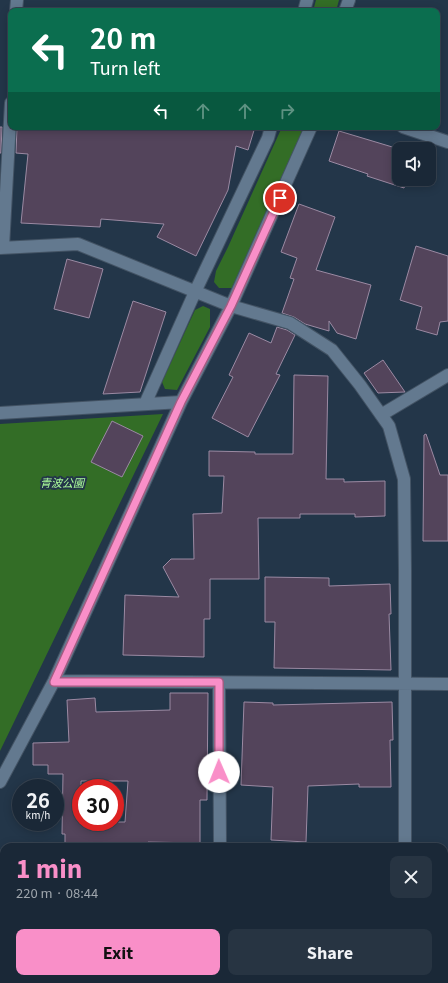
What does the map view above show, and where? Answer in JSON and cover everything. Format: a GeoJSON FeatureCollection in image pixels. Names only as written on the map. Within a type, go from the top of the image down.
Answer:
{"type":"FeatureCollection","features":[{"type":"Feature","properties":{"kind":"street"},"geometry":{"type":"LineString","coordinates":[[9,130],[2,248],[78,244],[231,306],[290,323],[332,350],[360,385],[389,426],[404,479],[405,843]]}},
{"type":"Feature","properties":{"kind":"street"},"geometry":{"type":"LineString","coordinates":[[145,404],[195,292],[271,130]]}},
{"type":"Feature","properties":{"kind":"street"},"geometry":{"type":"LineString","coordinates":[[0,782],[54,682],[181,402],[231,306],[310,130]]}},
{"type":"Feature","properties":{"kind":"street"},"geometry":{"type":"LineString","coordinates":[[412,130],[448,142]]}},
{"type":"Feature","properties":{"kind":"street"},"geometry":{"type":"LineString","coordinates":[[381,414],[448,375]]}},
{"type":"Feature","properties":{"kind":"street"},"geometry":{"type":"LineString","coordinates":[[0,413],[181,402]]}},
{"type":"Feature","properties":{"kind":"street"},"geometry":{"type":"LineString","coordinates":[[54,682],[448,684]]}},
{"type":"Feature","properties":{"kind":"street"},"geometry":{"type":"LineString","coordinates":[[219,682],[220,843]]}},
{"type":"Feature","properties":{"kind":"green space"},"geometry":{"type":"Polygon","coordinates":[[[316,0],[339,0],[337,8],[314,8],[316,0]]]}},
{"type":"Feature","properties":{"kind":"green space"},"geometry":{"type":"Polygon","coordinates":[[[281,130],[302,130],[297,148],[232,288],[219,288],[214,282],[216,271],[281,130]]]}},
{"type":"Feature","properties":{"kind":"green space"},"geometry":{"type":"Polygon","coordinates":[[[203,306],[210,309],[210,327],[177,390],[165,389],[162,382],[195,310],[203,306]]]}},
{"type":"Feature","properties":{"kind":"green space","name":"青波公園"},"geometry":{"type":"Polygon","coordinates":[[[163,414],[0,751],[0,424],[163,414]]]}},
{"type":"Feature","properties":{"kind":"building"},"geometry":{"type":"Polygon","coordinates":[[[0,127],[2,127],[1,153],[0,153],[0,127]]]}},
{"type":"Feature","properties":{"kind":"building"},"geometry":{"type":"Polygon","coordinates":[[[17,130],[254,130],[248,150],[236,146],[228,190],[196,256],[157,237],[164,224],[101,219],[100,227],[21,223],[28,154],[16,153],[17,130]]]}},
{"type":"Feature","properties":{"kind":"building"},"geometry":{"type":"Polygon","coordinates":[[[339,131],[392,147],[392,184],[367,176],[368,174],[329,161],[339,131]]]}},
{"type":"Feature","properties":{"kind":"building"},"geometry":{"type":"Polygon","coordinates":[[[299,204],[335,217],[316,270],[371,285],[356,339],[337,333],[329,321],[329,331],[305,324],[294,317],[282,313],[294,279],[290,278],[297,258],[281,252],[299,204]]]}},
{"type":"Feature","properties":{"kind":"building"},"geometry":{"type":"Polygon","coordinates":[[[416,246],[448,256],[448,321],[440,322],[437,335],[416,329],[422,307],[400,300],[416,246]]]}},
{"type":"Feature","properties":{"kind":"building"},"geometry":{"type":"Polygon","coordinates":[[[67,259],[103,269],[89,318],[54,309],[67,259]]]}},
{"type":"Feature","properties":{"kind":"building"},"geometry":{"type":"Polygon","coordinates":[[[133,301],[166,312],[140,392],[103,394],[133,301]]]}},
{"type":"Feature","properties":{"kind":"building"},"geometry":{"type":"Polygon","coordinates":[[[277,327],[287,330],[295,335],[276,374],[280,375],[248,437],[212,418],[233,377],[229,375],[249,333],[271,343],[277,327]]]}},
{"type":"Feature","properties":{"kind":"building"},"geometry":{"type":"Polygon","coordinates":[[[383,360],[405,392],[378,393],[364,373],[383,360]]]}},
{"type":"Feature","properties":{"kind":"building"},"geometry":{"type":"Polygon","coordinates":[[[294,375],[328,376],[326,479],[344,479],[344,482],[385,481],[385,516],[355,517],[355,514],[300,514],[300,518],[258,518],[259,579],[210,579],[210,619],[204,619],[204,657],[123,655],[125,595],[179,597],[163,567],[171,559],[194,559],[193,514],[222,513],[224,476],[209,476],[209,451],[255,452],[255,454],[293,454],[294,375]]]}},
{"type":"Feature","properties":{"kind":"building"},"geometry":{"type":"Polygon","coordinates":[[[112,421],[143,436],[122,477],[91,462],[112,421]]]}},
{"type":"Feature","properties":{"kind":"building"},"geometry":{"type":"Polygon","coordinates":[[[426,434],[440,475],[448,475],[448,541],[423,541],[424,435],[426,434]]]}},
{"type":"Feature","properties":{"kind":"building"},"geometry":{"type":"Polygon","coordinates":[[[265,577],[329,578],[329,586],[390,584],[391,614],[389,614],[391,670],[274,668],[275,622],[265,622],[265,577]]]}},
{"type":"Feature","properties":{"kind":"building"},"geometry":{"type":"Polygon","coordinates":[[[170,693],[208,693],[207,800],[200,800],[200,843],[65,843],[65,834],[62,834],[62,831],[64,831],[63,774],[48,774],[48,765],[33,765],[33,743],[69,742],[67,700],[95,698],[96,712],[170,710],[170,693]]]}},
{"type":"Feature","properties":{"kind":"building"},"geometry":{"type":"Polygon","coordinates":[[[244,702],[273,703],[273,705],[392,702],[393,740],[390,740],[391,787],[359,787],[359,784],[308,786],[306,842],[271,840],[273,787],[241,785],[244,702]]]}},
{"type":"Feature","properties":{"kind":"route"},"geometry":{"type":"LineString","coordinates":[[219,772],[219,682],[54,682],[181,402],[231,306],[280,198]]}}]}
